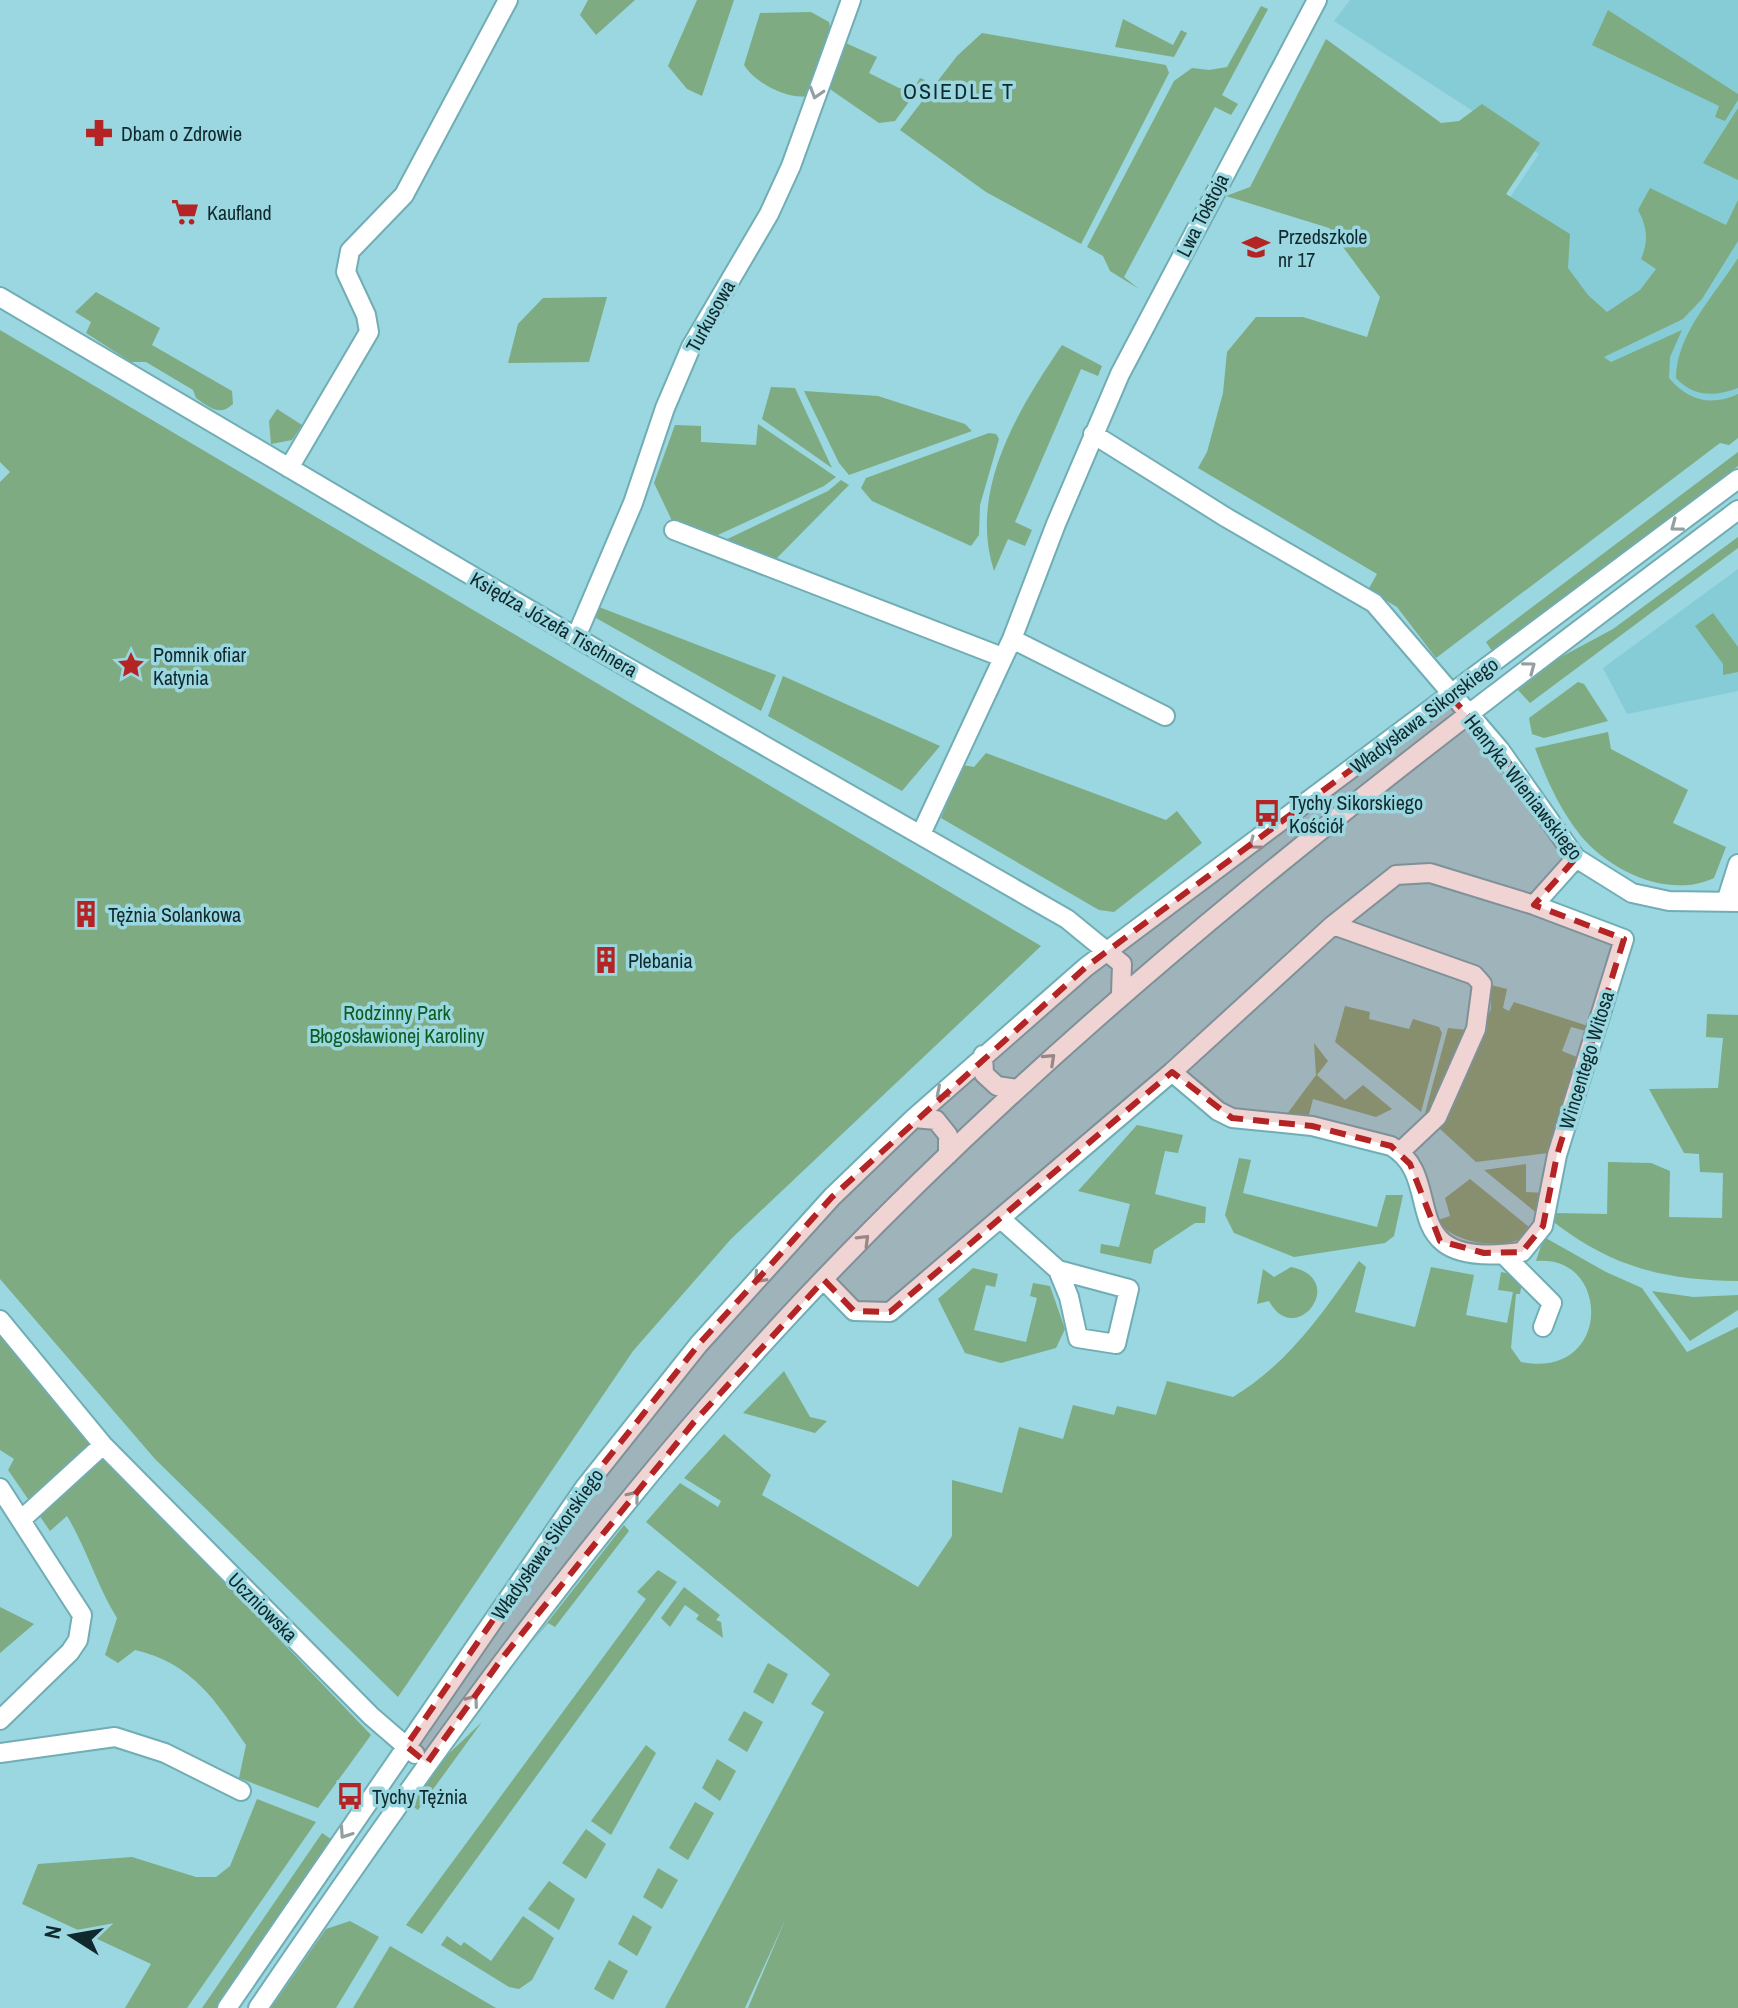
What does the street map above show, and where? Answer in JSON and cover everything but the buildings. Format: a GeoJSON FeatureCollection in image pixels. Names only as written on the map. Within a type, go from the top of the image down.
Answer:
{"type":"FeatureCollection","features":[{"type":"Feature","properties":{"kind":"street"},"geometry":{"type":"LineString","coordinates":[[289,468],[369,332],[366,315],[346,272],[350,251],[404,195],[508,0]]}},
{"type":"Feature","properties":{"kind":"street","name":"Turkusowa"},"geometry":{"type":"LineString","coordinates":[[576,637],[633,503],[670,396],[691,347],[774,202],[851,0]]}},
{"type":"Feature","properties":{"kind":"street","name":"Lwa Tołstoja"},"geometry":{"type":"LineString","coordinates":[[921,834],[1012,639],[1120,374],[1317,0]]}},
{"type":"Feature","properties":{"kind":"street","name":"Księdza Józefa Tischnera"},"geometry":{"type":"LineString","coordinates":[[0,297],[576,637],[1067,919],[1108,950]]}},
{"type":"Feature","properties":{"kind":"street"},"geometry":{"type":"LineString","coordinates":[[1093,434],[1227,518],[1374,603],[1450,696]]}},
{"type":"Feature","properties":{"kind":"street","name":"Władysława Sikorskiego"},"geometry":{"type":"LineString","coordinates":[[227,2008],[585,1487],[699,1344],[832,1197],[983,1055],[1108,950],[1738,479]]}},
{"type":"Feature","properties":{"kind":"street","name":"Władysława Sikorskiego"},"geometry":{"type":"LineString","coordinates":[[258,2008],[503,1657],[694,1422],[824,1280],[948,1155],[1121,994],[1305,840],[1738,510]]}},
{"type":"Feature","properties":{"kind":"street"},"geometry":{"type":"LineString","coordinates":[[674,530],[1002,657]]}},
{"type":"Feature","properties":{"kind":"street"},"geometry":{"type":"LineString","coordinates":[[1012,639],[1165,716]]}},
{"type":"Feature","properties":{"kind":"street","name":"Henryka Wieniawskiego"},"geometry":{"type":"LineString","coordinates":[[1450,696],[1500,750],[1576,858],[1632,893],[1669,901],[1732,902]]}},
{"type":"Feature","properties":{"kind":"street"},"geometry":{"type":"LineString","coordinates":[[1534,905],[1576,858]]}},
{"type":"Feature","properties":{"kind":"street"},"geometry":{"type":"LineString","coordinates":[[1732,902],[1738,864]]}},
{"type":"Feature","properties":{"kind":"street","name":"Wincentego Witosa"},"geometry":{"type":"LineString","coordinates":[[824,1280],[854,1311],[890,1312],[1172,1072],[1333,925],[1396,875],[1430,873],[1534,905],[1624,939],[1557,1155],[1543,1226],[1522,1252],[1503,1254]]}},
{"type":"Feature","properties":{"kind":"street"},"geometry":{"type":"LineString","coordinates":[[1333,925],[1474,975],[1482,984],[1476,1029],[1437,1117],[1401,1151]]}},
{"type":"Feature","properties":{"kind":"street"},"geometry":{"type":"LineString","coordinates":[[1108,950],[1122,964],[1121,994]]}},
{"type":"Feature","properties":{"kind":"street"},"geometry":{"type":"LineString","coordinates":[[983,1055],[984,1074],[997,1086],[1017,1089]]}},
{"type":"Feature","properties":{"kind":"street"},"geometry":{"type":"LineString","coordinates":[[1172,1072],[1218,1111],[1232,1118],[1312,1126],[1386,1144],[1401,1151],[1412,1169],[1431,1230],[1437,1239],[1465,1250],[1503,1254],[1552,1303],[1543,1327]]}},
{"type":"Feature","properties":{"kind":"street"},"geometry":{"type":"LineString","coordinates":[[914,1118],[936,1120],[948,1135],[948,1155]]}},
{"type":"Feature","properties":{"kind":"street"},"geometry":{"type":"LineString","coordinates":[[1000,1218],[1058,1270],[1069,1297],[1078,1338],[1116,1344],[1129,1289],[1058,1270]]}},
{"type":"Feature","properties":{"kind":"street","name":"Uczniowska"},"geometry":{"type":"LineString","coordinates":[[0,1320],[103,1445],[371,1716],[427,1763]]}},
{"type":"Feature","properties":{"kind":"street"},"geometry":{"type":"LineString","coordinates":[[21,1520],[103,1445]]}},
{"type":"Feature","properties":{"kind":"street"},"geometry":{"type":"LineString","coordinates":[[0,1488],[77,1605],[82,1629],[70,1652],[0,1720]]}},
{"type":"Feature","properties":{"kind":"street"},"geometry":{"type":"LineString","coordinates":[[0,1753],[115,1737],[165,1753],[241,1791]]}},
{"type":"Feature","properties":{"kind":"highlighted area"},"geometry":{"type":"Polygon","coordinates":[[[1450,696],[1500,750],[1576,858],[1534,905],[1624,939],[1557,1155],[1543,1226],[1522,1252],[1484,1253],[1440,1241],[1410,1164],[1391,1146],[1312,1126],[1232,1118],[1172,1072],[890,1312],[854,1311],[824,1280],[694,1422],[503,1657],[427,1763],[406,1746],[585,1487],[699,1344],[832,1197],[1086,967],[1450,696]]]}},
{"type":"Feature","properties":{"kind":"shaded area"},"geometry":{"type":"Polygon","coordinates":[[[1350,0],[1738,0],[1738,429],[1720,443],[1470,258],[1539,154],[1334,21],[1350,0]]]}},
{"type":"Feature","properties":{"kind":"shaded area"},"geometry":{"type":"Polygon","coordinates":[[[1738,569],[1738,691],[1627,714],[1603,668],[1738,569]]]}},
{"type":"Feature","properties":{"kind":"green space"},"geometry":{"type":"Polygon","coordinates":[[[588,0],[635,0],[596,35],[580,15],[588,0]]]}},
{"type":"Feature","properties":{"kind":"green space"},"geometry":{"type":"Polygon","coordinates":[[[697,0],[734,0],[702,96],[687,89],[668,66],[697,0]]]}},
{"type":"Feature","properties":{"kind":"green space"},"geometry":{"type":"Polygon","coordinates":[[[1261,6],[1268,9],[1222,95],[1238,104],[1231,115],[1215,107],[1124,277],[1139,289],[1110,271],[1103,256],[1087,247],[1174,81],[1192,68],[1209,70],[1227,67],[1261,6]]]}},
{"type":"Feature","properties":{"kind":"green space"},"geometry":{"type":"Polygon","coordinates":[[[1608,10],[1738,94],[1738,100],[1725,121],[1715,117],[1719,106],[1592,45],[1608,10]]]}},
{"type":"Feature","properties":{"kind":"green space"},"geometry":{"type":"Polygon","coordinates":[[[811,12],[829,22],[831,33],[808,96],[782,93],[749,72],[744,65],[760,13],[811,12]]]}},
{"type":"Feature","properties":{"kind":"green space"},"geometry":{"type":"Polygon","coordinates":[[[1123,19],[1173,45],[1181,30],[1187,33],[1174,57],[1115,47],[1123,19]]]}},
{"type":"Feature","properties":{"kind":"green space"},"geometry":{"type":"Polygon","coordinates":[[[982,33],[1166,65],[1169,73],[1081,244],[986,192],[900,130],[957,56],[982,33]]]}},
{"type":"Feature","properties":{"kind":"green space"},"geometry":{"type":"Polygon","coordinates":[[[1326,39],[1441,123],[1459,121],[1482,104],[1540,143],[1506,194],[1570,234],[1568,268],[1588,295],[1607,312],[1640,290],[1656,269],[1641,259],[1646,234],[1638,210],[1650,188],[1726,225],[1738,200],[1738,241],[1702,299],[1683,319],[1604,357],[1611,362],[1682,330],[1670,357],[1669,378],[1684,392],[1700,399],[1718,400],[1738,394],[1738,438],[1729,445],[1720,443],[1436,658],[1397,607],[1368,590],[1377,574],[1198,468],[1207,452],[1223,393],[1227,352],[1256,317],[1303,317],[1367,337],[1380,297],[1329,228],[1226,196],[1250,187],[1326,39]]]}},
{"type":"Feature","properties":{"kind":"green space"},"geometry":{"type":"Polygon","coordinates":[[[841,41],[877,57],[869,73],[899,88],[914,88],[920,78],[925,80],[895,121],[879,123],[824,85],[841,41]]]}},
{"type":"Feature","properties":{"kind":"green space"},"geometry":{"type":"Polygon","coordinates":[[[1738,108],[1738,180],[1703,163],[1738,108]]]}},
{"type":"Feature","properties":{"kind":"green space"},"geometry":{"type":"Polygon","coordinates":[[[1738,258],[1738,388],[1713,394],[1697,392],[1676,378],[1682,346],[1698,315],[1738,258]]]}},
{"type":"Feature","properties":{"kind":"green space"},"geometry":{"type":"Polygon","coordinates":[[[96,292],[160,328],[152,345],[232,391],[233,404],[224,410],[210,407],[196,398],[193,390],[146,362],[131,362],[86,333],[91,322],[75,312],[96,292]]]}},
{"type":"Feature","properties":{"kind":"green space"},"geometry":{"type":"Polygon","coordinates":[[[607,297],[589,362],[508,363],[518,324],[543,298],[607,297]]]}},
{"type":"Feature","properties":{"kind":"green space","name":"Rodzinny Park Błogosławionej Karoliny"},"geometry":{"type":"Polygon","coordinates":[[[0,330],[1041,946],[731,1239],[633,1351],[398,1697],[155,1459],[0,1279],[0,482],[10,472],[0,462],[0,330]]]}},
{"type":"Feature","properties":{"kind":"green space"},"geometry":{"type":"Polygon","coordinates":[[[1062,345],[1102,366],[1098,376],[1081,369],[1015,522],[1032,530],[1025,546],[1008,539],[994,571],[988,541],[987,511],[992,481],[1014,424],[1062,345]]]}},
{"type":"Feature","properties":{"kind":"green space"},"geometry":{"type":"Polygon","coordinates":[[[771,387],[795,388],[832,468],[762,419],[771,387]]]}},
{"type":"Feature","properties":{"kind":"green space"},"geometry":{"type":"Polygon","coordinates":[[[804,391],[878,396],[965,424],[972,431],[849,475],[839,463],[804,391]]]}},
{"type":"Feature","properties":{"kind":"green space"},"geometry":{"type":"Polygon","coordinates":[[[277,409],[302,425],[292,440],[271,444],[269,421],[277,409]]]}},
{"type":"Feature","properties":{"kind":"green space"},"geometry":{"type":"Polygon","coordinates":[[[758,424],[836,477],[824,486],[707,540],[675,527],[654,483],[675,425],[701,426],[701,442],[756,445],[758,424]]]}},
{"type":"Feature","properties":{"kind":"green space"},"geometry":{"type":"Polygon","coordinates":[[[989,433],[996,434],[999,439],[980,505],[979,535],[971,546],[872,501],[861,488],[866,478],[989,433]]]}},
{"type":"Feature","properties":{"kind":"green space"},"geometry":{"type":"Polygon","coordinates":[[[1738,452],[1738,466],[1492,651],[1486,642],[1738,452]]]}},
{"type":"Feature","properties":{"kind":"green space"},"geometry":{"type":"Polygon","coordinates":[[[841,480],[849,485],[771,564],[717,544],[828,491],[841,480]]]}},
{"type":"Feature","properties":{"kind":"green space"},"geometry":{"type":"Polygon","coordinates":[[[1738,537],[1738,548],[1530,703],[1518,690],[1559,658],[1613,629],[1738,537]]]}},
{"type":"Feature","properties":{"kind":"green space"},"geometry":{"type":"Polygon","coordinates":[[[599,607],[776,675],[761,711],[596,618],[599,607]]]}},
{"type":"Feature","properties":{"kind":"green space"},"geometry":{"type":"Polygon","coordinates":[[[1713,613],[1738,647],[1738,672],[1723,675],[1723,664],[1695,626],[1713,613]]]}},
{"type":"Feature","properties":{"kind":"green space"},"geometry":{"type":"Polygon","coordinates":[[[783,676],[940,746],[902,791],[768,716],[783,676]]]}},
{"type":"Feature","properties":{"kind":"green space"},"geometry":{"type":"Polygon","coordinates":[[[1578,682],[1584,684],[1608,721],[1544,738],[1532,734],[1529,718],[1578,682]]]}},
{"type":"Feature","properties":{"kind":"green space"},"geometry":{"type":"Polygon","coordinates":[[[1608,732],[1611,749],[1688,790],[1673,823],[1726,847],[1714,878],[1697,884],[1679,885],[1642,878],[1608,861],[1573,826],[1554,794],[1535,748],[1608,732]]]}},
{"type":"Feature","properties":{"kind":"green space"},"geometry":{"type":"Polygon","coordinates":[[[986,753],[1166,820],[1177,811],[1202,843],[1114,912],[1099,910],[941,818],[963,765],[974,767],[986,753]]]}},
{"type":"Feature","properties":{"kind":"green space"},"geometry":{"type":"Polygon","coordinates":[[[1491,985],[1507,989],[1503,1008],[1509,1011],[1514,1002],[1588,1026],[1586,1031],[1571,1027],[1562,1051],[1577,1057],[1548,1153],[1476,1162],[1439,1128],[1491,1009],[1491,985]]]}},
{"type":"Feature","properties":{"kind":"green space"},"geometry":{"type":"Polygon","coordinates":[[[1345,1006],[1370,1012],[1369,1019],[1409,1029],[1413,1019],[1439,1027],[1442,1033],[1421,1112],[1335,1042],[1345,1006]]]}},
{"type":"Feature","properties":{"kind":"green space"},"geometry":{"type":"Polygon","coordinates":[[[1707,1014],[1738,1015],[1738,1281],[1686,1278],[1639,1268],[1595,1249],[1551,1220],[1554,1213],[1607,1214],[1608,1162],[1651,1163],[1670,1171],[1669,1217],[1722,1218],[1723,1173],[1700,1172],[1699,1154],[1684,1153],[1649,1089],[1718,1088],[1723,1038],[1706,1037],[1707,1014]]]}},
{"type":"Feature","properties":{"kind":"green space"},"geometry":{"type":"Polygon","coordinates":[[[1448,1028],[1468,1030],[1429,1115],[1424,1117],[1448,1028]]]}},
{"type":"Feature","properties":{"kind":"green space"},"geometry":{"type":"Polygon","coordinates":[[[1314,1043],[1328,1061],[1317,1075],[1345,1100],[1363,1085],[1392,1109],[1376,1117],[1313,1099],[1309,1115],[1287,1114],[1316,1075],[1314,1043]]]}},
{"type":"Feature","properties":{"kind":"green space"},"geometry":{"type":"Polygon","coordinates":[[[1137,1125],[1183,1135],[1178,1153],[1165,1151],[1155,1194],[1206,1207],[1205,1223],[1195,1223],[1154,1250],[1151,1264],[1100,1253],[1101,1244],[1119,1247],[1130,1204],[1078,1191],[1137,1125]]]}},
{"type":"Feature","properties":{"kind":"green space"},"geometry":{"type":"Polygon","coordinates":[[[1239,1158],[1251,1160],[1243,1193],[1377,1227],[1386,1195],[1403,1195],[1394,1236],[1385,1243],[1294,1257],[1234,1233],[1225,1215],[1239,1158]]]}},
{"type":"Feature","properties":{"kind":"green space"},"geometry":{"type":"Polygon","coordinates":[[[1526,1164],[1526,1192],[1545,1193],[1539,1215],[1484,1170],[1526,1164]]]}},
{"type":"Feature","properties":{"kind":"green space"},"geometry":{"type":"Polygon","coordinates":[[[1470,1179],[1534,1231],[1524,1238],[1498,1244],[1469,1240],[1445,1229],[1438,1220],[1450,1216],[1445,1198],[1470,1179]]]}},
{"type":"Feature","properties":{"kind":"green space"},"geometry":{"type":"Polygon","coordinates":[[[1544,1237],[1606,1272],[1642,1288],[1687,1352],[1738,1327],[1738,2008],[748,2008],[786,1918],[745,2008],[665,2008],[824,1712],[811,1704],[830,1674],[646,1522],[680,1483],[718,1507],[721,1501],[684,1478],[724,1434],[771,1475],[762,1495],[918,1587],[952,1536],[952,1480],[1002,1493],[1019,1427],[1063,1439],[1073,1405],[1114,1415],[1117,1406],[1156,1415],[1167,1381],[1233,1397],[1288,1353],[1359,1261],[1366,1267],[1355,1312],[1415,1327],[1431,1267],[1474,1275],[1466,1315],[1507,1323],[1513,1292],[1498,1290],[1501,1272],[1523,1276],[1520,1294],[1516,1294],[1511,1348],[1521,1362],[1551,1362],[1573,1353],[1586,1336],[1591,1315],[1588,1294],[1578,1276],[1561,1264],[1536,1261],[1544,1237]]]}},
{"type":"Feature","properties":{"kind":"green space"},"geometry":{"type":"Polygon","coordinates":[[[1291,1267],[1308,1274],[1316,1284],[1317,1296],[1312,1307],[1303,1315],[1292,1318],[1280,1314],[1269,1301],[1257,1304],[1263,1269],[1274,1277],[1291,1267]]]}},
{"type":"Feature","properties":{"kind":"green space"},"geometry":{"type":"Polygon","coordinates":[[[973,1268],[998,1274],[995,1287],[986,1285],[974,1330],[1026,1342],[1037,1298],[1030,1296],[1033,1283],[1050,1286],[1065,1329],[1056,1348],[1001,1363],[965,1353],[938,1299],[973,1268]]]}},
{"type":"Feature","properties":{"kind":"green space"},"geometry":{"type":"Polygon","coordinates":[[[1652,1291],[1693,1297],[1738,1295],[1738,1310],[1690,1341],[1652,1291]]]}},
{"type":"Feature","properties":{"kind":"green space"},"geometry":{"type":"Polygon","coordinates":[[[0,1336],[82,1433],[371,1735],[318,1808],[239,1778],[246,1745],[224,1713],[187,1674],[155,1656],[135,1650],[118,1663],[105,1655],[117,1618],[74,1529],[67,1516],[50,1531],[8,1470],[14,1459],[0,1450],[0,1336]]]}},
{"type":"Feature","properties":{"kind":"green space"},"geometry":{"type":"Polygon","coordinates":[[[784,1371],[810,1417],[827,1421],[815,1433],[743,1413],[784,1371]]]}},
{"type":"Feature","properties":{"kind":"green space"},"geometry":{"type":"Polygon","coordinates":[[[624,1525],[629,1531],[555,1627],[548,1623],[532,1642],[624,1525]]]}},
{"type":"Feature","properties":{"kind":"green space"},"geometry":{"type":"Polygon","coordinates":[[[658,1570],[677,1582],[422,1934],[406,1925],[646,1599],[637,1592],[658,1570]]]}},
{"type":"Feature","properties":{"kind":"green space"},"geometry":{"type":"Polygon","coordinates":[[[684,1587],[720,1615],[716,1620],[721,1622],[723,1638],[696,1619],[699,1615],[685,1605],[670,1627],[661,1618],[684,1587]]]}},
{"type":"Feature","properties":{"kind":"green space"},"geometry":{"type":"Polygon","coordinates":[[[0,1607],[34,1624],[0,1653],[0,1607]]]}},
{"type":"Feature","properties":{"kind":"green space"},"geometry":{"type":"Polygon","coordinates":[[[768,1663],[788,1674],[773,1704],[753,1692],[768,1663]]]}},
{"type":"Feature","properties":{"kind":"green space"},"geometry":{"type":"Polygon","coordinates":[[[744,1711],[763,1722],[747,1752],[728,1740],[744,1711]]]}},
{"type":"Feature","properties":{"kind":"green space"},"geometry":{"type":"Polygon","coordinates":[[[482,1722],[418,1810],[409,1804],[438,1764],[482,1722]]]}},
{"type":"Feature","properties":{"kind":"green space"},"geometry":{"type":"Polygon","coordinates":[[[646,1745],[656,1753],[611,1835],[591,1821],[646,1745]]]}},
{"type":"Feature","properties":{"kind":"green space"},"geometry":{"type":"Polygon","coordinates":[[[717,1759],[736,1771],[720,1801],[702,1788],[717,1759]]]}},
{"type":"Feature","properties":{"kind":"green space"},"geometry":{"type":"Polygon","coordinates":[[[257,1799],[316,1822],[187,2008],[125,2008],[151,1964],[22,1904],[38,1864],[132,1857],[196,1877],[216,1877],[230,1866],[257,1799]]]}},
{"type":"Feature","properties":{"kind":"green space"},"geometry":{"type":"Polygon","coordinates":[[[695,1802],[714,1813],[688,1860],[669,1848],[695,1802]]]}},
{"type":"Feature","properties":{"kind":"green space"},"geometry":{"type":"Polygon","coordinates":[[[586,1829],[606,1844],[586,1879],[562,1863],[586,1829]]]}},
{"type":"Feature","properties":{"kind":"green space"},"geometry":{"type":"Polygon","coordinates":[[[322,1833],[331,1839],[216,2008],[202,2008],[322,1833]]]}},
{"type":"Feature","properties":{"kind":"green space"},"geometry":{"type":"Polygon","coordinates":[[[658,1868],[678,1880],[662,1909],[643,1897],[658,1868]]]}},
{"type":"Feature","properties":{"kind":"green space"},"geometry":{"type":"Polygon","coordinates":[[[549,1881],[575,1899],[559,1930],[528,1909],[549,1881]]]}},
{"type":"Feature","properties":{"kind":"green space"},"geometry":{"type":"Polygon","coordinates":[[[633,1915],[652,1927],[637,1956],[618,1944],[633,1915]]]}},
{"type":"Feature","properties":{"kind":"green space"},"geometry":{"type":"Polygon","coordinates":[[[523,1916],[554,1938],[532,1980],[519,1989],[509,1987],[441,1945],[447,1936],[461,1946],[464,1942],[491,1961],[523,1916]]]}},
{"type":"Feature","properties":{"kind":"green space"},"geometry":{"type":"Polygon","coordinates":[[[350,1921],[379,1937],[336,2008],[271,2008],[326,1929],[350,1921]]]}},
{"type":"Feature","properties":{"kind":"green space"},"geometry":{"type":"Polygon","coordinates":[[[390,1946],[397,1950],[496,2008],[353,2008],[390,1946]]]}},
{"type":"Feature","properties":{"kind":"green space"},"geometry":{"type":"Polygon","coordinates":[[[609,1960],[628,1971],[613,2000],[594,1989],[609,1960]]]}},
{"type":"Feature","properties":{"kind":"place","name":"Dbam o Zdrowie"},"geometry":{"type":"Point","coordinates":[99,133]}},
{"type":"Feature","properties":{"kind":"place","name":"Kaufland"},"geometry":{"type":"Point","coordinates":[185,212]}},
{"type":"Feature","properties":{"kind":"place","name":"Przedszkole nr 17"},"geometry":{"type":"Point","coordinates":[1256,247]}},
{"type":"Feature","properties":{"kind":"place","name":"Pomnik ofiar Katynia"},"geometry":{"type":"Point","coordinates":[131,665]}},
{"type":"Feature","properties":{"kind":"place","name":"Tychy Sikorskiego Kościół"},"geometry":{"type":"Point","coordinates":[1267,813]}},
{"type":"Feature","properties":{"kind":"place","name":"Tężnia Solankowa"},"geometry":{"type":"Point","coordinates":[86,914]}},
{"type":"Feature","properties":{"kind":"place","name":"Plebania"},"geometry":{"type":"Point","coordinates":[606,960]}},
{"type":"Feature","properties":{"kind":"place","name":"Tychy Tężnia"},"geometry":{"type":"Point","coordinates":[350,1796]}},
{"type":"Feature","properties":{"kind":"district","name":"OSIEDLE T"},"geometry":{"type":"Point","coordinates":[959,91]}}]}
